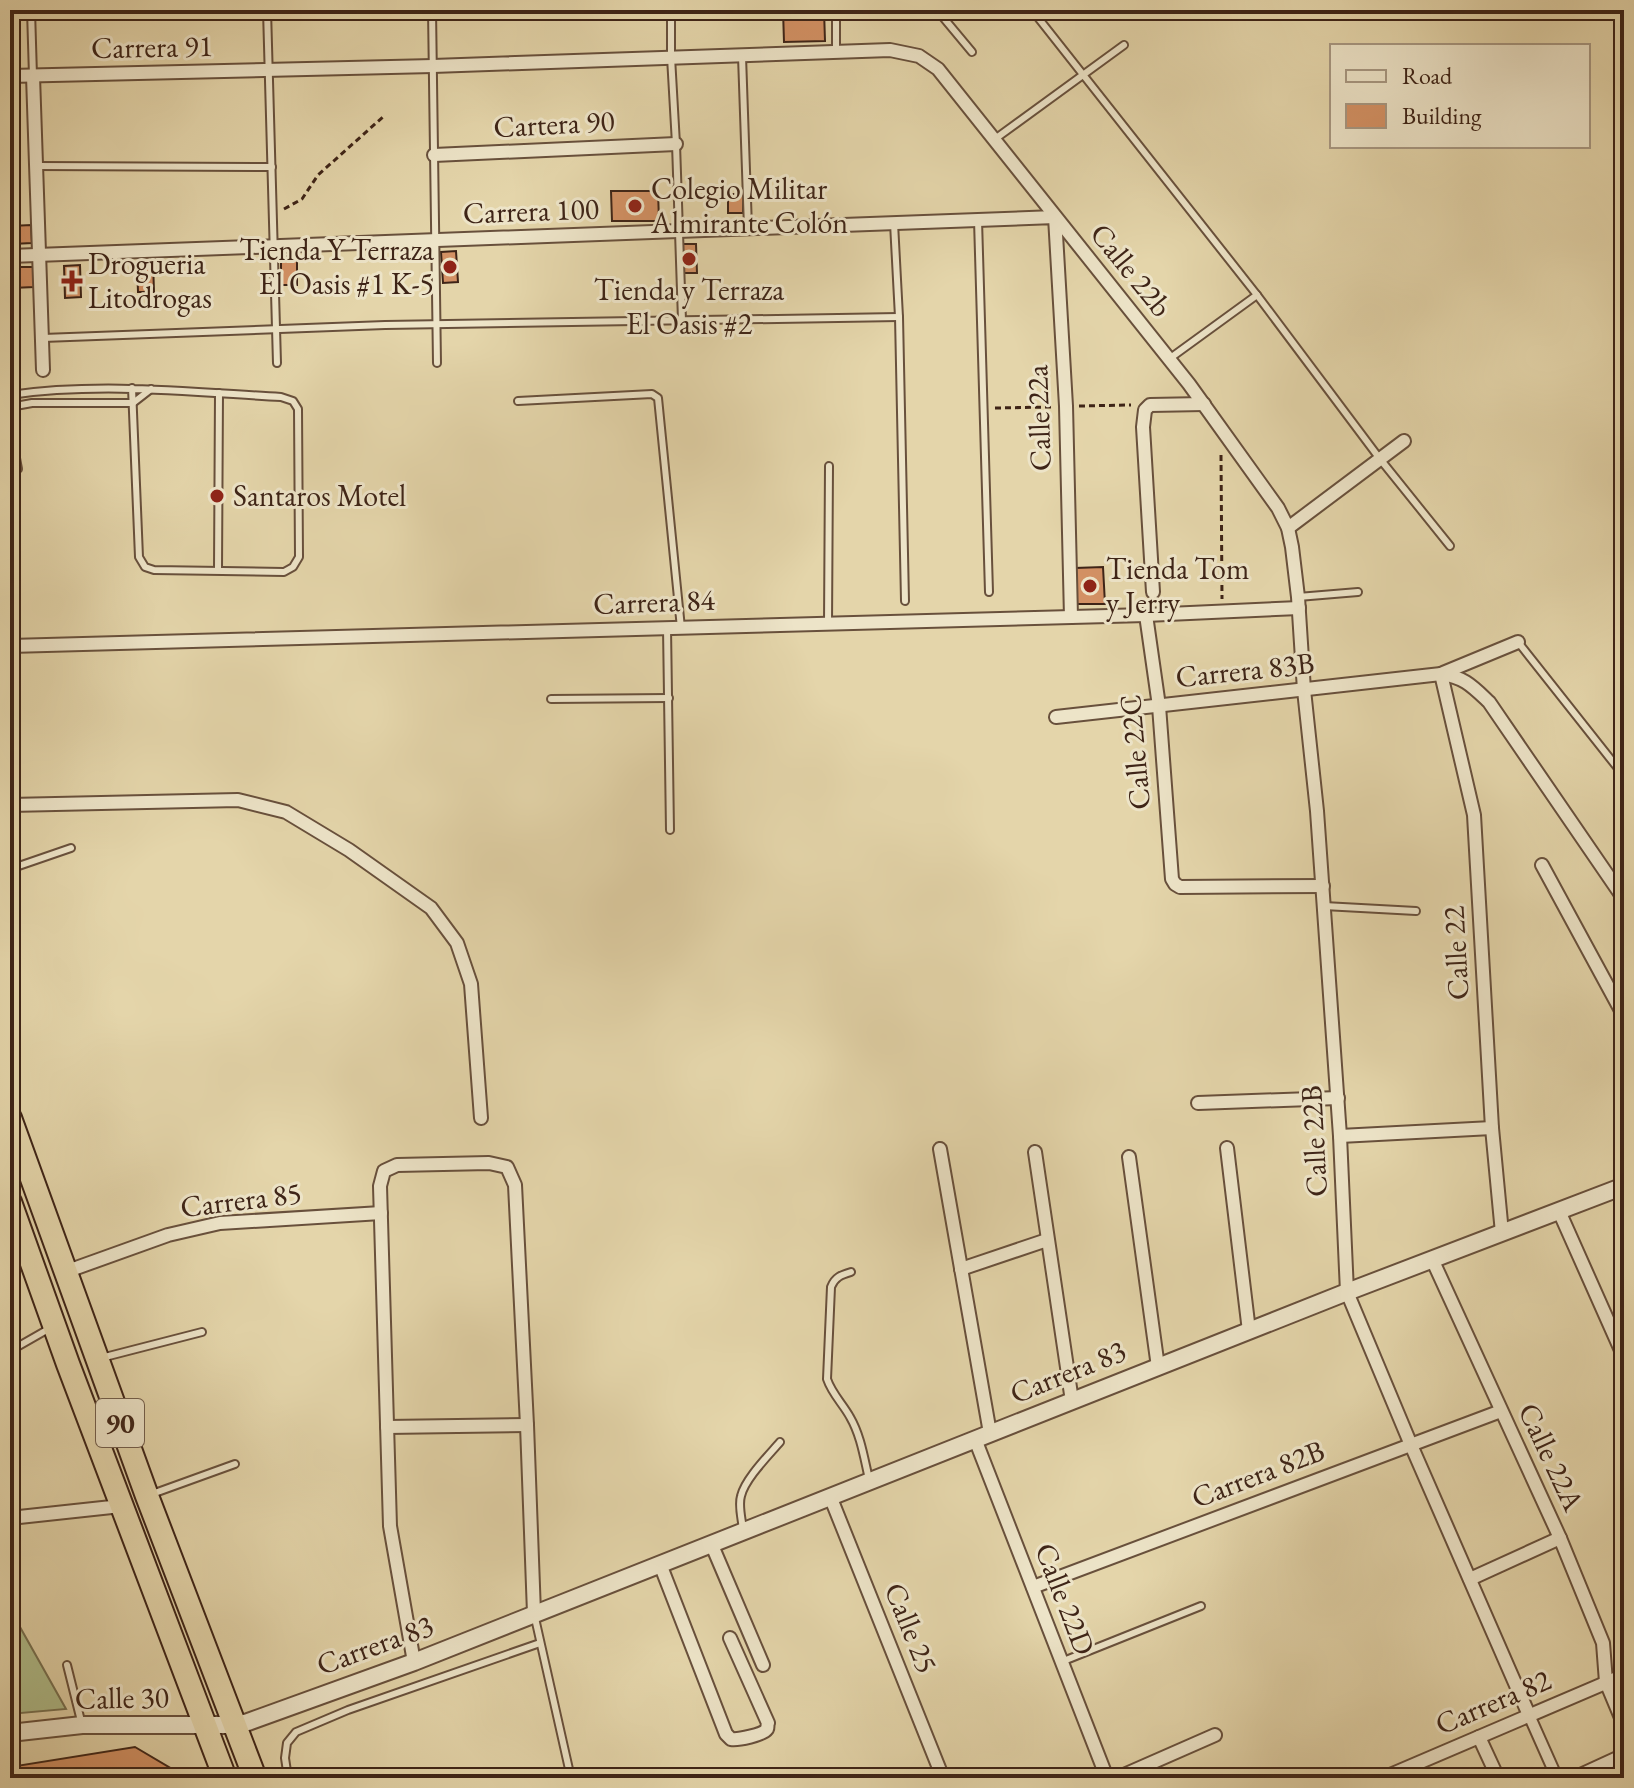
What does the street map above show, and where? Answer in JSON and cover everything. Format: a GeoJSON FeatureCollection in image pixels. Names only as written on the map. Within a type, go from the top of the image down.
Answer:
{"type":"FeatureCollection","features":[{"type":"Feature","properties":{"kind":"highway","name":"90"},"geometry":{"type":"LineString","coordinates":[[10,1118],[147,1496],[255,1778]]}},
{"type":"Feature","properties":{"kind":"highway","name":"90"},"geometry":{"type":"LineString","coordinates":[[10,1202],[225,1778]]}},
{"type":"Feature","properties":{"kind":"street","name":"Carrera 91"},"geometry":{"type":"LineString","coordinates":[[10,76],[433,66],[836,51],[890,50],[919,56]]}},
{"type":"Feature","properties":{"kind":"street","name":"Calle 22b"},"geometry":{"type":"LineString","coordinates":[[919,56],[938,69],[1169,359],[1221,427],[1278,508],[1288,528]]}},
{"type":"Feature","properties":{"kind":"street"},"geometry":{"type":"LineString","coordinates":[[33,76],[43,370]]}},
{"type":"Feature","properties":{"kind":"street","name":"Cartera 90"},"geometry":{"type":"LineString","coordinates":[[434,155],[676,144]]}},
{"type":"Feature","properties":{"kind":"street","name":"Carrera 100"},"geometry":{"type":"LineString","coordinates":[[10,256],[1055,217]]}},
{"type":"Feature","properties":{"kind":"street","name":"Calle 22a"},"geometry":{"type":"LineString","coordinates":[[1055,217],[1066,406],[1071,617]]}},
{"type":"Feature","properties":{"kind":"street"},"geometry":{"type":"LineString","coordinates":[[1153,592],[1143,427],[1145,410],[1150,405],[1204,404]]}},
{"type":"Feature","properties":{"kind":"street"},"geometry":{"type":"LineString","coordinates":[[1288,528],[1404,441]]}},
{"type":"Feature","properties":{"kind":"street","name":"Calle 22B"},"geometry":{"type":"LineString","coordinates":[[1288,528],[1298,602],[1323,886],[1338,1098],[1347,1292],[1529,1715]]}},
{"type":"Feature","properties":{"kind":"street","name":"Carrera 84"},"geometry":{"type":"LineString","coordinates":[[10,646],[1146,615],[1222,611],[1298,602]]}},
{"type":"Feature","properties":{"kind":"street","name":"Calle 22C"},"geometry":{"type":"LineString","coordinates":[[1146,615],[1159,706],[1172,879],[1175,884],[1180,887],[1323,886]]}},
{"type":"Feature","properties":{"kind":"street","name":"Carrera 83B"},"geometry":{"type":"LineString","coordinates":[[1056,717],[1441,674],[1518,642]]}},
{"type":"Feature","properties":{"kind":"street"},"geometry":{"type":"LineString","coordinates":[[1441,674],[1457,676],[1489,702],[1624,899]]}},
{"type":"Feature","properties":{"kind":"street","name":"Calle 22"},"geometry":{"type":"LineString","coordinates":[[1441,674],[1474,815],[1492,1128],[1502,1233]]}},
{"type":"Feature","properties":{"kind":"street"},"geometry":{"type":"LineString","coordinates":[[10,805],[238,800],[286,812],[349,850],[431,908],[457,943],[471,984],[481,1118]]}},
{"type":"Feature","properties":{"kind":"street"},"geometry":{"type":"LineString","coordinates":[[1542,865],[1624,1016]]}},
{"type":"Feature","properties":{"kind":"street"},"geometry":{"type":"LineString","coordinates":[[1198,1103],[1338,1098]]}},
{"type":"Feature","properties":{"kind":"street"},"geometry":{"type":"LineString","coordinates":[[1340,1136],[1492,1128]]}},
{"type":"Feature","properties":{"kind":"street"},"geometry":{"type":"LineString","coordinates":[[1227,1148],[1249,1331]]}},
{"type":"Feature","properties":{"kind":"street","name":"Calle 22D"},"geometry":{"type":"LineString","coordinates":[[940,1149],[961,1269],[983,1436],[1033,1587],[1107,1778]]}},
{"type":"Feature","properties":{"kind":"street"},"geometry":{"type":"LineString","coordinates":[[1035,1152],[1072,1401]]}},
{"type":"Feature","properties":{"kind":"street"},"geometry":{"type":"LineString","coordinates":[[1129,1157],[1158,1367]]}},
{"type":"Feature","properties":{"kind":"street"},"geometry":{"type":"LineString","coordinates":[[414,1662],[390,1526],[380,1186],[384,1171],[397,1165],[489,1163],[507,1167],[515,1185],[534,1613]]}},
{"type":"Feature","properties":{"kind":"street","name":"Carrera 83"},"geometry":{"type":"LineString","coordinates":[[235,1725],[414,1662],[1347,1292],[1624,1186]]}},
{"type":"Feature","properties":{"kind":"street"},"geometry":{"type":"LineString","coordinates":[[1559,1211],[1624,1357]]}},
{"type":"Feature","properties":{"kind":"street","name":"Carrera 85"},"geometry":{"type":"LineString","coordinates":[[65,1272],[168,1235],[220,1223],[381,1213]]}},
{"type":"Feature","properties":{"kind":"street"},"geometry":{"type":"LineString","coordinates":[[961,1269],[1047,1240]]}},
{"type":"Feature","properties":{"kind":"street","name":"Calle 22A"},"geometry":{"type":"LineString","coordinates":[[1432,1259],[1560,1538],[1603,1643],[1606,1682],[1624,1725]]}},
{"type":"Feature","properties":{"kind":"street","name":"Carrera 82B"},"geometry":{"type":"LineString","coordinates":[[1033,1587],[1501,1411]]}},
{"type":"Feature","properties":{"kind":"street"},"geometry":{"type":"LineString","coordinates":[[387,1427],[527,1425]]}},
{"type":"Feature","properties":{"kind":"street","name":"Calle 25"},"geometry":{"type":"LineString","coordinates":[[830,1496],[943,1778]]}},
{"type":"Feature","properties":{"kind":"street"},"geometry":{"type":"LineString","coordinates":[[10,1518],[121,1506]]}},
{"type":"Feature","properties":{"kind":"street"},"geometry":{"type":"LineString","coordinates":[[1470,1579],[1560,1538]]}},
{"type":"Feature","properties":{"kind":"street"},"geometry":{"type":"LineString","coordinates":[[711,1543],[763,1665]]}},
{"type":"Feature","properties":{"kind":"street"},"geometry":{"type":"LineString","coordinates":[[660,1564],[726,1734],[737,1740],[764,1732],[768,1723],[730,1638]]}},
{"type":"Feature","properties":{"kind":"street","name":"Carrera 82"},"geometry":{"type":"LineString","coordinates":[[1383,1778],[1624,1675]]}},
{"type":"Feature","properties":{"kind":"street"},"geometry":{"type":"LineString","coordinates":[[1529,1715],[1557,1778]]}},
{"type":"Feature","properties":{"kind":"street","name":"Calle 30"},"geometry":{"type":"LineString","coordinates":[[10,1733],[82,1725],[235,1725]]}},
{"type":"Feature","properties":{"kind":"street"},"geometry":{"type":"LineString","coordinates":[[1117,1778],[1215,1735]]}},
{"type":"Feature","properties":{"kind":"street"},"geometry":{"type":"LineString","coordinates":[[1479,1737],[1498,1778]]}},
{"type":"Feature","properties":{"kind":"street"},"geometry":{"type":"LineString","coordinates":[[1574,1778],[1624,1755]]}},
{"type":"Feature","properties":{"kind":"lane"},"geometry":{"type":"LineString","coordinates":[[31,10],[33,76]]}},
{"type":"Feature","properties":{"kind":"lane"},"geometry":{"type":"LineString","coordinates":[[267,10],[277,363]]}},
{"type":"Feature","properties":{"kind":"lane"},"geometry":{"type":"LineString","coordinates":[[432,10],[437,363]]}},
{"type":"Feature","properties":{"kind":"lane"},"geometry":{"type":"LineString","coordinates":[[671,10],[682,320]]}},
{"type":"Feature","properties":{"kind":"lane"},"geometry":{"type":"LineString","coordinates":[[836,10],[836,51]]}},
{"type":"Feature","properties":{"kind":"lane"},"geometry":{"type":"LineString","coordinates":[[937,10],[972,52]]}},
{"type":"Feature","properties":{"kind":"lane"},"geometry":{"type":"LineString","coordinates":[[1032,10],[1450,546]]}},
{"type":"Feature","properties":{"kind":"lane"},"geometry":{"type":"LineString","coordinates":[[995,139],[1124,45]]}},
{"type":"Feature","properties":{"kind":"lane"},"geometry":{"type":"LineString","coordinates":[[742,56],[748,229]]}},
{"type":"Feature","properties":{"kind":"lane"},"geometry":{"type":"LineString","coordinates":[[36,166],[272,167]]}},
{"type":"Feature","properties":{"kind":"lane"},"geometry":{"type":"LineString","coordinates":[[978,220],[989,592]]}},
{"type":"Feature","properties":{"kind":"lane"},"geometry":{"type":"LineString","coordinates":[[894,223],[905,601]]}},
{"type":"Feature","properties":{"kind":"lane"},"geometry":{"type":"LineString","coordinates":[[1169,359],[1257,295]]}},
{"type":"Feature","properties":{"kind":"lane"},"geometry":{"type":"LineString","coordinates":[[42,338],[437,324],[899,317]]}},
{"type":"Feature","properties":{"kind":"lane"},"geometry":{"type":"LineString","coordinates":[[10,395],[132,388],[281,397],[293,401],[298,409],[299,557],[293,567],[284,572],[154,570],[145,567],[139,557],[132,388]]}},
{"type":"Feature","properties":{"kind":"lane"},"geometry":{"type":"LineString","coordinates":[[10,407],[32,403],[133,403],[151,389]]}},
{"type":"Feature","properties":{"kind":"lane"},"geometry":{"type":"LineString","coordinates":[[218,570],[219,393]]}},
{"type":"Feature","properties":{"kind":"lane"},"geometry":{"type":"LineString","coordinates":[[518,401],[652,394],[658,398],[681,628]]}},
{"type":"Feature","properties":{"kind":"lane"},"geometry":{"type":"LineString","coordinates":[[10,426],[18,469],[10,471]]}},
{"type":"Feature","properties":{"kind":"lane"},"geometry":{"type":"LineString","coordinates":[[828,624],[829,466]]}},
{"type":"Feature","properties":{"kind":"lane"},"geometry":{"type":"LineString","coordinates":[[1298,602],[1358,592]]}},
{"type":"Feature","properties":{"kind":"lane"},"geometry":{"type":"LineString","coordinates":[[667,628],[670,830]]}},
{"type":"Feature","properties":{"kind":"lane"},"geometry":{"type":"LineString","coordinates":[[1518,642],[1624,776]]}},
{"type":"Feature","properties":{"kind":"lane"},"geometry":{"type":"LineString","coordinates":[[551,699],[669,698]]}},
{"type":"Feature","properties":{"kind":"lane"},"geometry":{"type":"LineString","coordinates":[[10,869],[71,848]]}},
{"type":"Feature","properties":{"kind":"lane"},"geometry":{"type":"LineString","coordinates":[[1324,906],[1416,911]]}},
{"type":"Feature","properties":{"kind":"lane"},"geometry":{"type":"LineString","coordinates":[[851,1272],[839,1276],[831,1287],[827,1379],[858,1434],[870,1481]]}},
{"type":"Feature","properties":{"kind":"lane"},"geometry":{"type":"LineString","coordinates":[[10,1351],[54,1325]]}},
{"type":"Feature","properties":{"kind":"lane"},"geometry":{"type":"LineString","coordinates":[[97,1360],[202,1332]]}},
{"type":"Feature","properties":{"kind":"lane"},"geometry":{"type":"LineString","coordinates":[[743,1531],[741,1496],[780,1442]]}},
{"type":"Feature","properties":{"kind":"lane"},"geometry":{"type":"LineString","coordinates":[[147,1496],[235,1464]]}},
{"type":"Feature","properties":{"kind":"lane"},"geometry":{"type":"LineString","coordinates":[[1061,1662],[1201,1606]]}},
{"type":"Feature","properties":{"kind":"lane"},"geometry":{"type":"LineString","coordinates":[[534,1613],[571,1778]]}},
{"type":"Feature","properties":{"kind":"lane"},"geometry":{"type":"LineString","coordinates":[[288,1778],[285,1758],[287,1743],[296,1732],[348,1710],[540,1643]]}},
{"type":"Feature","properties":{"kind":"lane"},"geometry":{"type":"LineString","coordinates":[[67,1665],[82,1725]]}},
{"type":"Feature","properties":{"kind":"lane"},"geometry":{"type":"LineString","coordinates":[[341,1688],[348,1710]]}},
{"type":"Feature","properties":{"kind":"path"},"geometry":{"type":"LineString","coordinates":[[273,215],[302,199],[318,175],[384,116]]}},
{"type":"Feature","properties":{"kind":"path"},"geometry":{"type":"LineString","coordinates":[[1221,427],[1222,611]]}},
{"type":"Feature","properties":{"kind":"green space"},"geometry":{"type":"Polygon","coordinates":[[[10,1608],[11,1611],[66,1709],[10,1714],[10,1608]]]}},
{"type":"Feature","properties":{"kind":"building"},"geometry":{"type":"Polygon","coordinates":[[[783,10],[824,10],[825,41],[784,42],[783,10]]]}},
{"type":"Feature","properties":{"kind":"building","name":"Colegio Militar Almirante Colón"},"geometry":{"type":"Polygon","coordinates":[[[611,191],[658,191],[659,221],[612,221],[611,191]]]}},
{"type":"Feature","properties":{"kind":"building"},"geometry":{"type":"Polygon","coordinates":[[[728,194],[743,194],[743,213],[728,213],[728,194]]]}},
{"type":"Feature","properties":{"kind":"building"},"geometry":{"type":"Polygon","coordinates":[[[31,225],[32,243],[12,244],[11,226],[31,225]]]}},
{"type":"Feature","properties":{"kind":"building","name":"Tienda y Terraza El Oasis #2"},"geometry":{"type":"Polygon","coordinates":[[[682,244],[696,244],[697,273],[683,273],[682,244]]]}},
{"type":"Feature","properties":{"kind":"building","name":"Tienda Y Terraza El Oasis #1 K-5"},"geometry":{"type":"Polygon","coordinates":[[[456,251],[458,282],[443,283],[441,252],[456,251]]]}},
{"type":"Feature","properties":{"kind":"building"},"geometry":{"type":"Polygon","coordinates":[[[281,256],[297,257],[297,285],[281,285],[281,256]]]}},
{"type":"Feature","properties":{"kind":"building"},"geometry":{"type":"Polygon","coordinates":[[[153,261],[154,292],[138,292],[137,262],[153,261]]]}},
{"type":"Feature","properties":{"kind":"building","name":"Drogueria Litodrogas"},"geometry":{"type":"Polygon","coordinates":[[[80,265],[81,297],[65,298],[64,266],[80,265]]]}},
{"type":"Feature","properties":{"kind":"building"},"geometry":{"type":"Polygon","coordinates":[[[12,267],[33,267],[34,287],[12,288],[12,267]]]}},
{"type":"Feature","properties":{"kind":"building","name":"Tienda Tom y Jerry"},"geometry":{"type":"Polygon","coordinates":[[[1103,567],[1105,604],[1076,604],[1075,568],[1103,567]]]}},
{"type":"Feature","properties":{"kind":"building"},"geometry":{"type":"Polygon","coordinates":[[[135,1747],[172,1769],[174,1778],[10,1778],[10,1767],[135,1747]]]}},
{"type":"Feature","properties":{"kind":"place","name":"Colegio Militar Almirante Colón"},"geometry":{"type":"Point","coordinates":[635,206]}},
{"type":"Feature","properties":{"kind":"place","name":"Tienda y Terraza El Oasis #2"},"geometry":{"type":"Point","coordinates":[689,259]}},
{"type":"Feature","properties":{"kind":"place","name":"Tienda Y Terraza El Oasis #1 K-5"},"geometry":{"type":"Point","coordinates":[450,267]}},
{"type":"Feature","properties":{"kind":"place","name":"Drogueria Litodrogas"},"geometry":{"type":"Point","coordinates":[72,281]}},
{"type":"Feature","properties":{"kind":"place","name":"Santaros Motel"},"geometry":{"type":"Point","coordinates":[217,496]}},
{"type":"Feature","properties":{"kind":"place","name":"Tienda Tom y Jerry"},"geometry":{"type":"Point","coordinates":[1090,586]}}]}
